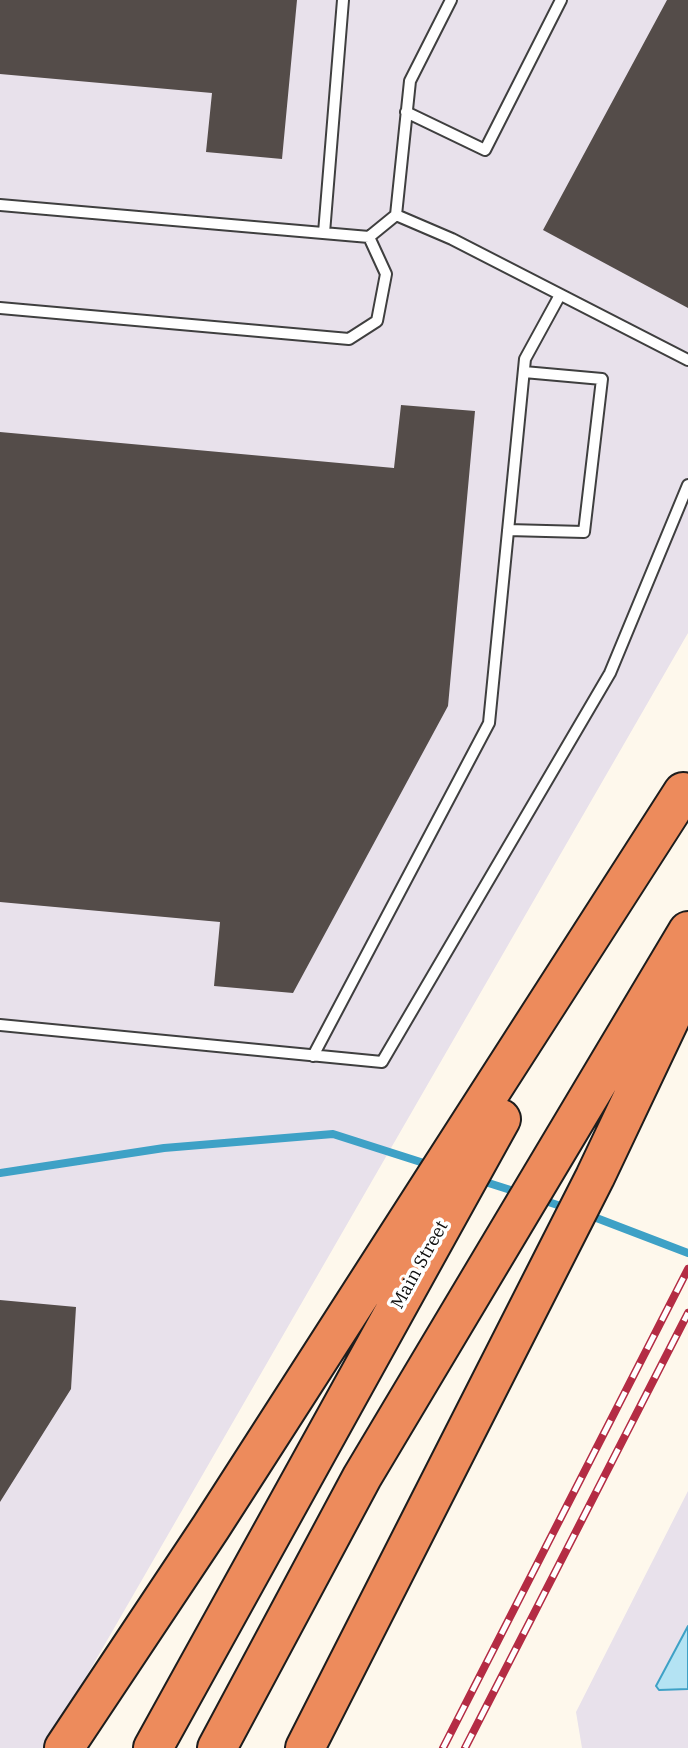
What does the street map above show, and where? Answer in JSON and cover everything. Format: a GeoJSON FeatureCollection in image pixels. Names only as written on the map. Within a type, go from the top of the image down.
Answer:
{"type":"FeatureCollection","features":[{"type":"Feature","properties":{"kind":"highway"},"geometry":{"type":"LineString","coordinates":[[64,1748],[438,1201],[686,788]]}},
{"type":"Feature","properties":{"kind":"highway"},"geometry":{"type":"LineString","coordinates":[[217,1748],[362,1477],[688,931]]}},
{"type":"Feature","properties":{"kind":"highway"},"geometry":{"type":"LineString","coordinates":[[305,1748],[595,1177],[688,981]]}},
{"type":"Feature","properties":{"kind":"highway","name":"Main Street"},"geometry":{"type":"LineString","coordinates":[[153,1748],[438,1201]]}},
{"type":"Feature","properties":{"kind":"lane"},"geometry":{"type":"LineString","coordinates":[[324,233],[343,0]]}},
{"type":"Feature","properties":{"kind":"lane"},"geometry":{"type":"LineString","coordinates":[[0,205],[369,237],[396,215],[410,81],[451,0]]}},
{"type":"Feature","properties":{"kind":"lane"},"geometry":{"type":"LineString","coordinates":[[406,112],[485,150],[561,0]]}},
{"type":"Feature","properties":{"kind":"lane"},"geometry":{"type":"LineString","coordinates":[[396,215],[688,360]]}},
{"type":"Feature","properties":{"kind":"lane"},"geometry":{"type":"LineString","coordinates":[[0,307],[349,339],[377,321],[386,274],[369,237]]}},
{"type":"Feature","properties":{"kind":"lane"},"geometry":{"type":"LineString","coordinates":[[313,1056],[489,723],[525,359],[560,295]]}},
{"type":"Feature","properties":{"kind":"lane"},"geometry":{"type":"LineString","coordinates":[[508,530],[584,532],[603,379],[524,372]]}},
{"type":"Feature","properties":{"kind":"lane"},"geometry":{"type":"LineString","coordinates":[[0,1025],[382,1062],[610,673],[688,485]]}},
{"type":"Feature","properties":{"kind":"shaded area"},"geometry":{"type":"Polygon","coordinates":[[[0,0],[688,0],[688,633],[45,1748],[0,1748],[0,0]]]}},
{"type":"Feature","properties":{"kind":"shaded area"},"geometry":{"type":"Polygon","coordinates":[[[688,1491],[688,1748],[582,1748],[576,1712],[688,1491]]]}},
{"type":"Feature","properties":{"kind":"water"},"geometry":{"type":"Polygon","coordinates":[[[688,1626],[688,1689],[659,1690],[656,1686],[688,1626]]]}},
{"type":"Feature","properties":{"kind":"building"},"geometry":{"type":"Polygon","coordinates":[[[0,0],[297,0],[282,159],[206,152],[212,93],[0,74],[0,0]]]}},
{"type":"Feature","properties":{"kind":"building"},"geometry":{"type":"Polygon","coordinates":[[[667,0],[688,0],[688,308],[543,230],[667,0]]]}},
{"type":"Feature","properties":{"kind":"building"},"geometry":{"type":"Polygon","coordinates":[[[401,405],[475,411],[448,706],[293,993],[214,986],[220,922],[0,902],[0,432],[394,468],[401,405]]]}},
{"type":"Feature","properties":{"kind":"building"},"geometry":{"type":"Polygon","coordinates":[[[0,1300],[76,1307],[71,1389],[0,1502],[0,1300]]]}},
{"type":"Feature","properties":{"kind":"waterway"},"geometry":{"type":"LineString","coordinates":[[0,1173],[164,1148],[333,1134],[430,1165]]}},
{"type":"Feature","properties":{"kind":"waterway"},"geometry":{"type":"LineString","coordinates":[[479,1180],[520,1193]]}},
{"type":"Feature","properties":{"kind":"waterway"},"geometry":{"type":"LineString","coordinates":[[539,1199],[567,1208]]}},
{"type":"Feature","properties":{"kind":"waterway"},"geometry":{"type":"LineString","coordinates":[[586,1214],[688,1253]]}},
{"type":"Feature","properties":{"kind":"railway"},"geometry":{"type":"LineString","coordinates":[[443,1748],[688,1269]]}},
{"type":"Feature","properties":{"kind":"railway"},"geometry":{"type":"LineString","coordinates":[[465,1748],[688,1313]]}}]}
